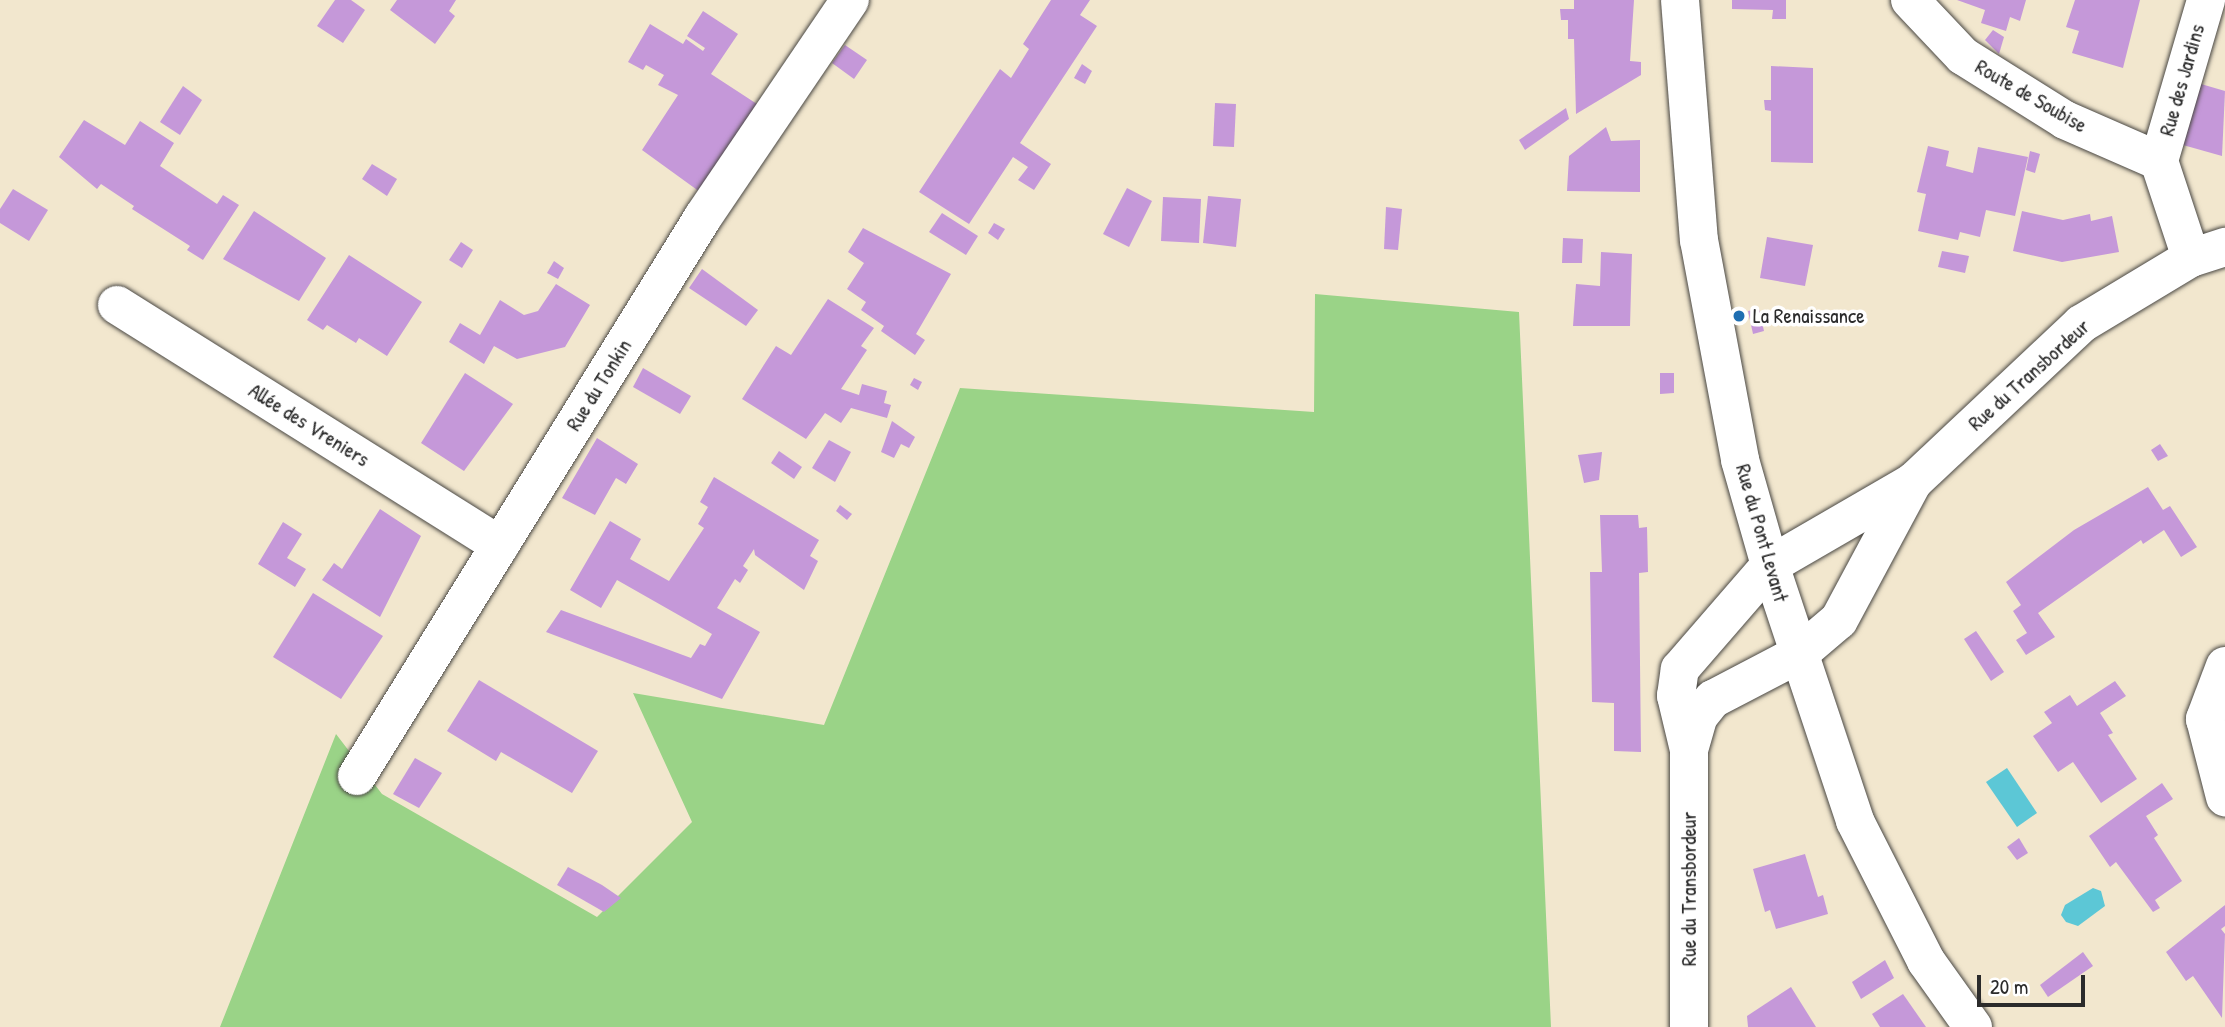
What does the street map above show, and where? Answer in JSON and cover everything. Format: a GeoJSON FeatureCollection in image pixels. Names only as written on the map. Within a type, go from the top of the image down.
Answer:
{"type":"FeatureCollection","features":[{"type":"Feature","properties":{"kind":"street","name":"Rue du Tonkin"},"geometry":{"type":"LineString","coordinates":[[357,776],[703,217],[850,0]]}},
{"type":"Feature","properties":{"kind":"street","name":"Rue du Pont Levant"},"geometry":{"type":"LineString","coordinates":[[1679,0],[1699,240],[1740,460],[1770,565],[1855,821],[1926,961],[1973,1027]]}},
{"type":"Feature","properties":{"kind":"street","name":"Route de Soubise"},"geometry":{"type":"LineString","coordinates":[[1910,0],[1963,56],[2065,120],[2159,161]]}},
{"type":"Feature","properties":{"kind":"street","name":"Rue des Jardins"},"geometry":{"type":"LineString","coordinates":[[2159,161],[2206,0]]}},
{"type":"Feature","properties":{"kind":"street"},"geometry":{"type":"LineString","coordinates":[[2159,161],[2208,252]]}},
{"type":"Feature","properties":{"kind":"street","name":"Rue du Transbordeur"},"geometry":{"type":"LineString","coordinates":[[1689,1027],[1689,750],[1676,696],[1680,669],[1770,565],[1913,482],[2081,324],[2208,252]]}},
{"type":"Feature","properties":{"kind":"street","name":"Allée des Vreniers"},"geometry":{"type":"LineString","coordinates":[[117,305],[500,545]]}},
{"type":"Feature","properties":{"kind":"street","name":"Rue du Transbordeur"},"geometry":{"type":"LineString","coordinates":[[1689,750],[1699,716],[1713,699],[1799,654],[1839,620],[1913,482]]}},
{"type":"Feature","properties":{"kind":"street"},"geometry":{"type":"LineString","coordinates":[[2225,666],[2205,719],[2225,797]]}},
{"type":"Feature","properties":{"kind":"green space"},"geometry":{"type":"Polygon","coordinates":[[[1315,294],[1519,312],[1551,1027],[220,1027],[336,734],[382,794],[597,917],[692,822],[633,693],[824,725],[960,388],[1314,412],[1315,294]]]}},
{"type":"Feature","properties":{"kind":"water"},"geometry":{"type":"Polygon","coordinates":[[[2007,768],[2037,813],[2017,827],[1986,782],[2007,768]]]}},
{"type":"Feature","properties":{"kind":"water"},"geometry":{"type":"Polygon","coordinates":[[[2093,888],[2101,891],[2105,906],[2078,926],[2066,922],[2061,915],[2065,905],[2093,888]]]}},
{"type":"Feature","properties":{"kind":"building"},"geometry":{"type":"Polygon","coordinates":[[[335,0],[351,0],[365,10],[343,43],[317,26],[335,0]]]}},
{"type":"Feature","properties":{"kind":"building"},"geometry":{"type":"Polygon","coordinates":[[[397,0],[456,0],[449,11],[455,16],[435,44],[390,10],[397,0]]]}},
{"type":"Feature","properties":{"kind":"building"},"geometry":{"type":"Polygon","coordinates":[[[1051,0],[1090,0],[1080,15],[1097,26],[1020,143],[1051,164],[1034,190],[1018,180],[1028,167],[1013,157],[969,224],[919,192],[1000,69],[1011,78],[1029,49],[1023,44],[1051,0]]]}},
{"type":"Feature","properties":{"kind":"building"},"geometry":{"type":"Polygon","coordinates":[[[1574,0],[1634,0],[1630,61],[1641,62],[1641,75],[1576,114],[1574,39],[1568,39],[1568,20],[1561,20],[1560,9],[1574,9],[1574,0]]]}},
{"type":"Feature","properties":{"kind":"building"},"geometry":{"type":"Polygon","coordinates":[[[1732,0],[1786,0],[1786,19],[1772,19],[1773,10],[1732,9],[1732,0]]]}},
{"type":"Feature","properties":{"kind":"building"},"geometry":{"type":"Polygon","coordinates":[[[1957,0],[2026,0],[2020,21],[2010,17],[2006,31],[1981,23],[1985,10],[1957,0]]]}},
{"type":"Feature","properties":{"kind":"building"},"geometry":{"type":"Polygon","coordinates":[[[2075,0],[2140,0],[2123,68],[2072,53],[2079,31],[2066,27],[2075,0]]]}},
{"type":"Feature","properties":{"kind":"building"},"geometry":{"type":"Polygon","coordinates":[[[703,11],[738,34],[711,74],[757,104],[700,192],[642,150],[678,95],[658,85],[664,75],[646,65],[643,70],[628,62],[650,24],[683,44],[686,39],[703,51],[705,48],[687,36],[703,11]]]}},
{"type":"Feature","properties":{"kind":"building"},"geometry":{"type":"Polygon","coordinates":[[[1993,30],[2004,37],[1999,54],[1985,40],[1993,30]]]}},
{"type":"Feature","properties":{"kind":"building"},"geometry":{"type":"Polygon","coordinates":[[[845,45],[867,60],[854,79],[832,63],[845,45]]]}},
{"type":"Feature","properties":{"kind":"building"},"geometry":{"type":"Polygon","coordinates":[[[1082,64],[1092,71],[1085,84],[1074,78],[1082,64]]]}},
{"type":"Feature","properties":{"kind":"building"},"geometry":{"type":"Polygon","coordinates":[[[1771,66],[1813,68],[1813,163],[1771,162],[1771,111],[1765,110],[1764,100],[1771,100],[1771,66]]]}},
{"type":"Feature","properties":{"kind":"building"},"geometry":{"type":"Polygon","coordinates":[[[2201,84],[2225,91],[2222,156],[2183,145],[2201,84]]]}},
{"type":"Feature","properties":{"kind":"building"},"geometry":{"type":"Polygon","coordinates":[[[183,86],[202,100],[180,135],[160,122],[183,86]]]}},
{"type":"Feature","properties":{"kind":"building"},"geometry":{"type":"Polygon","coordinates":[[[1215,103],[1236,104],[1234,147],[1213,146],[1215,103]]]}},
{"type":"Feature","properties":{"kind":"building"},"geometry":{"type":"Polygon","coordinates":[[[1566,108],[1569,119],[1525,150],[1519,140],[1566,108]]]}},
{"type":"Feature","properties":{"kind":"building"},"geometry":{"type":"Polygon","coordinates":[[[84,120],[125,145],[140,121],[174,143],[160,166],[217,204],[223,195],[239,205],[203,260],[187,250],[190,246],[132,209],[134,206],[101,184],[97,189],[59,157],[84,120]]]}},
{"type":"Feature","properties":{"kind":"building"},"geometry":{"type":"Polygon","coordinates":[[[1606,127],[1611,141],[1640,140],[1640,192],[1567,191],[1569,156],[1606,127]]]}},
{"type":"Feature","properties":{"kind":"building"},"geometry":{"type":"Polygon","coordinates":[[[1928,146],[1949,151],[1946,166],[1973,173],[1978,147],[2028,157],[2015,216],[1986,210],[1980,237],[1960,232],[1958,240],[1918,231],[1926,194],[1917,192],[1928,146]]]}},
{"type":"Feature","properties":{"kind":"building"},"geometry":{"type":"Polygon","coordinates":[[[2030,151],[2040,154],[2035,173],[2026,170],[2030,151]]]}},
{"type":"Feature","properties":{"kind":"building"},"geometry":{"type":"Polygon","coordinates":[[[372,164],[397,179],[387,196],[362,179],[372,164]]]}},
{"type":"Feature","properties":{"kind":"building"},"geometry":{"type":"Polygon","coordinates":[[[1127,188],[1152,201],[1129,247],[1103,234],[1127,188]]]}},
{"type":"Feature","properties":{"kind":"building"},"geometry":{"type":"Polygon","coordinates":[[[13,189],[48,210],[29,241],[0,223],[0,209],[13,189]]]}},
{"type":"Feature","properties":{"kind":"building"},"geometry":{"type":"Polygon","coordinates":[[[1208,196],[1241,199],[1236,247],[1203,243],[1208,196]]]}},
{"type":"Feature","properties":{"kind":"building"},"geometry":{"type":"Polygon","coordinates":[[[1163,197],[1201,199],[1199,243],[1161,241],[1163,197]]]}},
{"type":"Feature","properties":{"kind":"building"},"geometry":{"type":"Polygon","coordinates":[[[1386,207],[1402,209],[1398,250],[1384,249],[1386,207]]]}},
{"type":"Feature","properties":{"kind":"building"},"geometry":{"type":"Polygon","coordinates":[[[254,211],[326,258],[299,301],[223,259],[254,211]]]}},
{"type":"Feature","properties":{"kind":"building"},"geometry":{"type":"Polygon","coordinates":[[[2022,211],[2063,220],[2090,214],[2091,221],[2112,216],[2119,252],[2062,262],[2013,251],[2022,211]]]}},
{"type":"Feature","properties":{"kind":"building"},"geometry":{"type":"Polygon","coordinates":[[[942,213],[978,236],[966,255],[929,232],[942,213]]]}},
{"type":"Feature","properties":{"kind":"building"},"geometry":{"type":"Polygon","coordinates":[[[994,223],[1005,229],[998,240],[988,233],[994,223]]]}},
{"type":"Feature","properties":{"kind":"building"},"geometry":{"type":"Polygon","coordinates":[[[863,228],[951,274],[916,334],[925,340],[915,355],[881,331],[884,326],[861,310],[866,302],[847,289],[864,263],[848,252],[863,228]]]}},
{"type":"Feature","properties":{"kind":"building"},"geometry":{"type":"Polygon","coordinates":[[[1767,237],[1813,245],[1805,286],[1760,278],[1767,237]]]}},
{"type":"Feature","properties":{"kind":"building"},"geometry":{"type":"Polygon","coordinates":[[[1563,238],[1583,239],[1582,263],[1562,263],[1563,238]]]}},
{"type":"Feature","properties":{"kind":"building"},"geometry":{"type":"Polygon","coordinates":[[[461,242],[473,250],[462,268],[449,260],[461,242]]]}},
{"type":"Feature","properties":{"kind":"building"},"geometry":{"type":"Polygon","coordinates":[[[1942,251],[1969,256],[1965,273],[1938,267],[1942,251]]]}},
{"type":"Feature","properties":{"kind":"building"},"geometry":{"type":"Polygon","coordinates":[[[1601,252],[1632,254],[1630,326],[1573,326],[1576,284],[1600,286],[1601,252]]]}},
{"type":"Feature","properties":{"kind":"building"},"geometry":{"type":"Polygon","coordinates":[[[349,255],[422,302],[387,356],[359,338],[356,343],[327,325],[323,330],[307,320],[349,255]]]}},
{"type":"Feature","properties":{"kind":"building"},"geometry":{"type":"Polygon","coordinates":[[[554,261],[564,268],[558,279],[547,273],[554,261]]]}},
{"type":"Feature","properties":{"kind":"building"},"geometry":{"type":"Polygon","coordinates":[[[702,269],[758,310],[746,326],[689,288],[702,269]]]}},
{"type":"Feature","properties":{"kind":"building"},"geometry":{"type":"Polygon","coordinates":[[[556,284],[590,305],[565,347],[517,359],[494,346],[484,364],[449,342],[460,323],[480,335],[500,300],[524,315],[538,311],[556,284]]]}},
{"type":"Feature","properties":{"kind":"building"},"geometry":{"type":"Polygon","coordinates":[[[828,299],[874,328],[861,346],[867,350],[841,389],[859,395],[862,384],[887,391],[884,403],[891,405],[887,418],[851,408],[841,423],[825,413],[806,439],[742,399],[776,346],[791,355],[828,299]]]}},
{"type":"Feature","properties":{"kind":"building"},"geometry":{"type":"Polygon","coordinates":[[[1759,309],[1764,331],[1753,334],[1748,311],[1759,309]]]}},
{"type":"Feature","properties":{"kind":"building"},"geometry":{"type":"Polygon","coordinates":[[[643,368],[691,396],[680,414],[633,387],[643,368]]]}},
{"type":"Feature","properties":{"kind":"building"},"geometry":{"type":"Polygon","coordinates":[[[465,373],[513,404],[464,471],[421,443],[465,373]]]}},
{"type":"Feature","properties":{"kind":"building"},"geometry":{"type":"Polygon","coordinates":[[[1660,373],[1674,373],[1674,393],[1660,394],[1660,373]]]}},
{"type":"Feature","properties":{"kind":"building"},"geometry":{"type":"Polygon","coordinates":[[[914,378],[922,382],[918,390],[910,385],[914,378]]]}},
{"type":"Feature","properties":{"kind":"building"},"geometry":{"type":"Polygon","coordinates":[[[892,421],[915,437],[909,448],[901,444],[894,458],[881,452],[892,421]]]}},
{"type":"Feature","properties":{"kind":"building"},"geometry":{"type":"Polygon","coordinates":[[[597,438],[638,464],[626,484],[616,478],[595,515],[562,498],[597,438]]]}},
{"type":"Feature","properties":{"kind":"building"},"geometry":{"type":"Polygon","coordinates":[[[829,440],[851,452],[835,482],[812,468],[829,440]]]}},
{"type":"Feature","properties":{"kind":"building"},"geometry":{"type":"Polygon","coordinates":[[[2160,444],[2168,456],[2158,461],[2151,450],[2160,444]]]}},
{"type":"Feature","properties":{"kind":"building"},"geometry":{"type":"Polygon","coordinates":[[[779,451],[802,467],[794,479],[771,463],[779,451]]]}},
{"type":"Feature","properties":{"kind":"building"},"geometry":{"type":"Polygon","coordinates":[[[1602,452],[1599,480],[1584,483],[1578,455],[1602,452]]]}},
{"type":"Feature","properties":{"kind":"building"},"geometry":{"type":"Polygon","coordinates":[[[714,477],[819,540],[810,556],[818,561],[804,590],[755,555],[754,549],[743,566],[748,570],[740,583],[735,579],[717,608],[760,632],[722,699],[546,632],[561,610],[691,658],[700,644],[705,646],[712,634],[617,580],[601,608],[570,590],[610,521],[641,539],[630,559],[669,581],[704,528],[698,524],[708,507],[700,502],[714,477]]]}},
{"type":"Feature","properties":{"kind":"building"},"geometry":{"type":"Polygon","coordinates":[[[2148,487],[2163,510],[2170,506],[2197,547],[2181,557],[2164,530],[2143,544],[2141,540],[2038,613],[2055,637],[2026,655],[2016,640],[2027,633],[2013,611],[2021,605],[2006,582],[2074,530],[2148,487]]]}},
{"type":"Feature","properties":{"kind":"building"},"geometry":{"type":"Polygon","coordinates":[[[840,505],[852,514],[847,520],[836,511],[840,505]]]}},
{"type":"Feature","properties":{"kind":"building"},"geometry":{"type":"Polygon","coordinates":[[[380,509],[421,536],[380,617],[322,580],[334,563],[342,569],[380,509]]]}},
{"type":"Feature","properties":{"kind":"building"},"geometry":{"type":"Polygon","coordinates":[[[1600,515],[1638,515],[1639,528],[1647,527],[1648,572],[1639,573],[1641,752],[1614,751],[1614,703],[1592,702],[1590,572],[1602,572],[1600,515]]]}},
{"type":"Feature","properties":{"kind":"building"},"geometry":{"type":"Polygon","coordinates":[[[283,522],[302,534],[287,558],[306,569],[295,587],[258,564],[283,522]]]}},
{"type":"Feature","properties":{"kind":"building"},"geometry":{"type":"Polygon","coordinates":[[[313,593],[383,636],[341,699],[273,657],[313,593]]]}},
{"type":"Feature","properties":{"kind":"building"},"geometry":{"type":"Polygon","coordinates":[[[1976,631],[2004,672],[1991,681],[1964,639],[1976,631]]]}},
{"type":"Feature","properties":{"kind":"building"},"geometry":{"type":"Polygon","coordinates":[[[479,680],[598,751],[572,793],[501,752],[496,761],[447,731],[479,680]]]}},
{"type":"Feature","properties":{"kind":"building"},"geometry":{"type":"Polygon","coordinates":[[[2115,681],[2126,696],[2100,713],[2113,733],[2108,735],[2137,779],[2101,803],[2073,762],[2058,772],[2033,736],[2052,723],[2044,712],[2070,695],[2077,706],[2115,681]]]}},
{"type":"Feature","properties":{"kind":"building"},"geometry":{"type":"Polygon","coordinates":[[[415,758],[442,773],[419,808],[393,794],[415,758]]]}},
{"type":"Feature","properties":{"kind":"building"},"geometry":{"type":"Polygon","coordinates":[[[2162,783],[2173,799],[2146,816],[2158,835],[2154,838],[2182,881],[2155,900],[2160,908],[2153,912],[2116,862],[2110,867],[2089,836],[2162,783]]]}},
{"type":"Feature","properties":{"kind":"building"},"geometry":{"type":"Polygon","coordinates":[[[2019,838],[2028,853],[2017,860],[2007,847],[2019,838]]]}},
{"type":"Feature","properties":{"kind":"building"},"geometry":{"type":"Polygon","coordinates":[[[1805,854],[1818,897],[1823,895],[1828,914],[1776,929],[1770,910],[1765,912],[1753,869],[1805,854]]]}},
{"type":"Feature","properties":{"kind":"building"},"geometry":{"type":"Polygon","coordinates":[[[568,867],[621,898],[604,912],[557,885],[568,867]]]}},
{"type":"Feature","properties":{"kind":"building"},"geometry":{"type":"Polygon","coordinates":[[[2225,905],[2225,926],[2221,929],[2225,934],[2222,1018],[2193,976],[2186,981],[2166,952],[2225,905]]]}},
{"type":"Feature","properties":{"kind":"building"},"geometry":{"type":"Polygon","coordinates":[[[2083,952],[2093,966],[2048,997],[2040,985],[2083,952]]]}},
{"type":"Feature","properties":{"kind":"building"},"geometry":{"type":"Polygon","coordinates":[[[1885,960],[1894,978],[1861,999],[1852,982],[1885,960]]]}},
{"type":"Feature","properties":{"kind":"building"},"geometry":{"type":"Polygon","coordinates":[[[1791,987],[1816,1027],[1748,1027],[1747,1016],[1791,987]]]}},
{"type":"Feature","properties":{"kind":"building"},"geometry":{"type":"Polygon","coordinates":[[[1903,994],[1926,1027],[1880,1027],[1872,1014],[1903,994]]]}},
{"type":"Feature","properties":{"kind":"place","name":"La Renaissance"},"geometry":{"type":"Point","coordinates":[1739,316]}}]}
